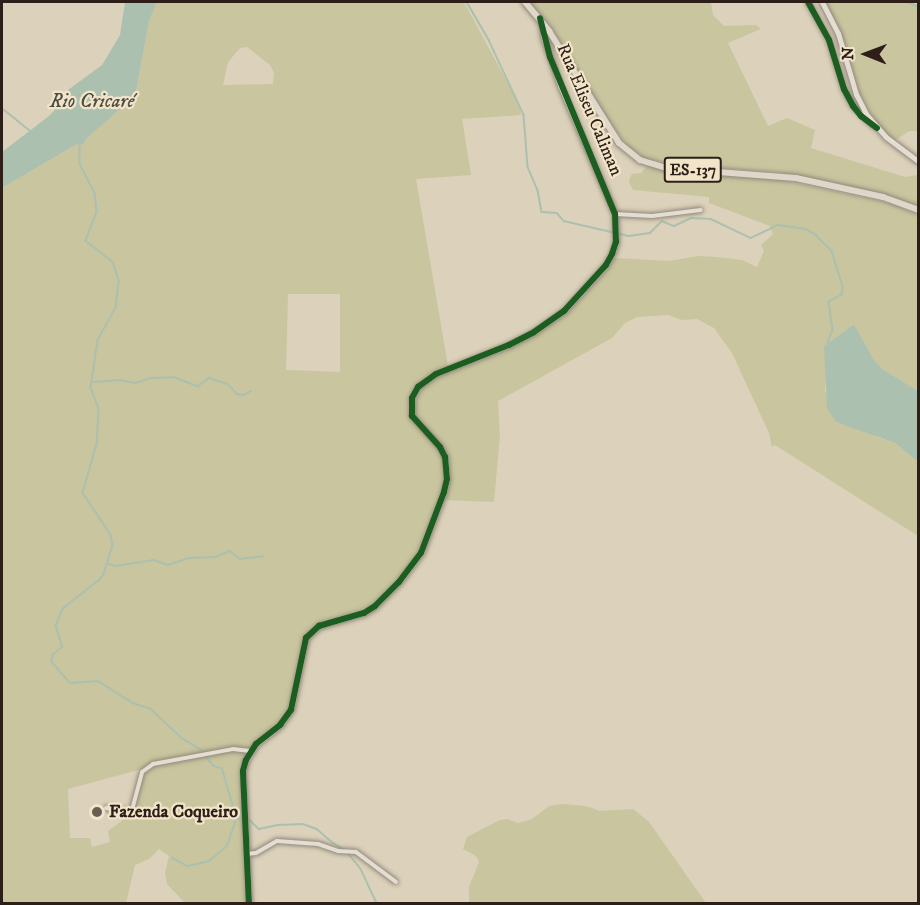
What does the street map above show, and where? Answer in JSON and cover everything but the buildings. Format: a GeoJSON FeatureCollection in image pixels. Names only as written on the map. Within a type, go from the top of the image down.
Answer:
{"type":"FeatureCollection","features":[{"type":"Feature","properties":{"kind":"main road","name":"ES-137"},"geometry":{"type":"LineString","coordinates":[[525,2],[540,18],[613,134],[627,151],[640,160],[666,168],[796,178],[883,197],[918,210]]}},
{"type":"Feature","properties":{"kind":"street"},"geometry":{"type":"LineString","coordinates":[[808,2],[829,40],[844,89],[853,106],[861,116],[896,146],[918,161]]}},
{"type":"Feature","properties":{"kind":"street"},"geometry":{"type":"LineString","coordinates":[[822,2],[845,50],[856,94],[876,128]]}},
{"type":"Feature","properties":{"kind":"street","name":"Rua Eliseu Caliman"},"geometry":{"type":"LineString","coordinates":[[250,751],[280,725],[291,710],[298,687],[302,647],[312,631],[364,613],[375,606],[416,563],[428,539],[444,492],[447,467],[440,447],[412,416],[412,398],[418,387],[436,374],[509,345],[564,311],[606,265],[612,254],[616,234],[615,213],[550,57],[540,18]]}},
{"type":"Feature","properties":{"kind":"street"},"geometry":{"type":"LineString","coordinates":[[615,213],[652,216],[701,210]]}},
{"type":"Feature","properties":{"kind":"street"},"geometry":{"type":"LineString","coordinates":[[106,808],[127,812],[132,810],[142,772],[153,764],[233,749],[250,751],[243,771],[249,903]]}},
{"type":"Feature","properties":{"kind":"street"},"geometry":{"type":"LineString","coordinates":[[245,854],[256,853],[268,844],[277,841],[318,844],[338,851],[356,852],[396,882]]}},
{"type":"Feature","properties":{"kind":"shaded area"},"geometry":{"type":"Polygon","coordinates":[[[157,2],[464,2],[519,104],[521,115],[462,119],[471,175],[416,179],[448,366],[428,375],[418,384],[410,398],[408,408],[412,420],[434,442],[443,456],[445,480],[426,539],[400,577],[370,606],[319,624],[305,636],[291,704],[283,718],[256,740],[243,758],[241,794],[248,903],[185,903],[167,884],[165,873],[169,856],[159,849],[149,859],[135,865],[126,903],[2,904],[2,188],[77,144],[83,145],[86,139],[126,104],[134,103],[149,21],[157,2]],[[247,47],[240,48],[228,62],[223,85],[273,84],[274,73],[270,65],[247,47]],[[288,294],[286,370],[340,372],[340,294],[288,294]],[[146,768],[68,789],[70,838],[90,838],[92,847],[110,842],[108,831],[132,813],[146,768]]]}},
{"type":"Feature","properties":{"kind":"shaded area"},"geometry":{"type":"Polygon","coordinates":[[[529,2],[711,2],[713,15],[724,26],[756,25],[761,29],[728,43],[768,126],[787,118],[815,130],[811,148],[905,177],[918,175],[918,205],[840,184],[778,172],[685,166],[644,158],[628,146],[613,127],[549,23],[529,2]]]}},
{"type":"Feature","properties":{"kind":"shaded area"},"geometry":{"type":"Polygon","coordinates":[[[824,2],[912,2],[918,6],[918,131],[909,131],[894,141],[874,119],[859,93],[844,40],[824,2]]]}},
{"type":"Feature","properties":{"kind":"shaded area"},"geometry":{"type":"Polygon","coordinates":[[[647,166],[685,172],[777,179],[893,204],[918,215],[918,391],[884,370],[874,360],[854,324],[828,343],[825,392],[876,437],[895,443],[918,462],[918,536],[775,445],[772,447],[769,433],[732,353],[714,328],[697,319],[682,320],[668,315],[637,317],[625,323],[612,338],[498,401],[500,435],[494,502],[445,500],[450,479],[450,461],[443,448],[415,416],[413,410],[424,382],[530,337],[561,315],[602,276],[614,258],[669,261],[698,256],[717,257],[742,260],[757,267],[764,251],[761,245],[773,234],[770,226],[709,203],[709,197],[633,190],[629,182],[630,177],[632,174],[641,173],[647,166]]]}},
{"type":"Feature","properties":{"kind":"shaded area"},"geometry":{"type":"Polygon","coordinates":[[[562,804],[586,806],[600,811],[633,809],[649,822],[706,903],[469,903],[469,887],[479,862],[476,856],[463,849],[467,837],[500,820],[507,819],[518,823],[532,819],[549,806],[562,804]]]}},
{"type":"Feature","properties":{"kind":"water","name":"Rio Cricaré"},"geometry":{"type":"Polygon","coordinates":[[[125,2],[157,2],[149,21],[134,103],[126,104],[86,139],[83,145],[77,144],[2,188],[2,152],[49,116],[64,100],[68,90],[102,65],[120,35],[125,2]]]}},
{"type":"Feature","properties":{"kind":"water"},"geometry":{"type":"Polygon","coordinates":[[[854,324],[874,360],[884,370],[918,391],[918,462],[895,443],[836,422],[827,408],[824,346],[854,324]]]}},
{"type":"Feature","properties":{"kind":"waterway"},"geometry":{"type":"LineString","coordinates":[[467,2],[489,40],[524,115],[528,167],[538,190],[542,212],[557,213],[564,221],[629,236],[650,233],[662,221],[674,226],[691,218],[711,219],[751,238],[778,225],[806,229],[816,235],[832,251],[843,288],[842,295],[829,302],[833,330],[828,343]]}},
{"type":"Feature","properties":{"kind":"waterway"},"geometry":{"type":"LineString","coordinates":[[905,2],[918,6]]}},
{"type":"Feature","properties":{"kind":"waterway"},"geometry":{"type":"LineString","coordinates":[[2,108],[29,130]]}},
{"type":"Feature","properties":{"kind":"waterway"},"geometry":{"type":"LineString","coordinates":[[80,145],[80,164],[95,193],[97,212],[86,241],[113,262],[119,281],[116,308],[98,341],[91,388],[99,409],[97,444],[83,493],[111,535],[113,545],[100,580],[63,609],[56,626],[63,647],[53,655],[52,662],[70,683],[98,681],[133,703],[151,709],[183,739],[202,750]]}},
{"type":"Feature","properties":{"kind":"waterway"},"geometry":{"type":"LineString","coordinates":[[93,382],[120,380],[135,383],[151,378],[174,377],[198,386],[209,378],[228,384],[237,394],[244,395],[251,391]]}},
{"type":"Feature","properties":{"kind":"waterway"},"geometry":{"type":"LineString","coordinates":[[109,564],[116,566],[154,560],[168,565],[190,558],[215,557],[230,551],[240,559],[263,556]]}},
{"type":"Feature","properties":{"kind":"waterway"},"geometry":{"type":"LineString","coordinates":[[172,858],[188,866],[209,861],[227,846],[236,817],[222,769],[213,766],[207,758]]}},
{"type":"Feature","properties":{"kind":"waterway"},"geometry":{"type":"LineString","coordinates":[[237,819],[242,819]]}},
{"type":"Feature","properties":{"kind":"waterway"},"geometry":{"type":"LineString","coordinates":[[250,820],[259,829],[278,825],[303,824],[317,829],[344,849]]}},
{"type":"Feature","properties":{"kind":"waterway"},"geometry":{"type":"LineString","coordinates":[[348,853],[361,869],[377,904]]}},
{"type":"Feature","properties":{"kind":"cycle path"},"geometry":{"type":"LineString","coordinates":[[808,2],[829,40],[844,89],[853,106],[861,116],[877,128]]}},
{"type":"Feature","properties":{"kind":"cycle path"},"geometry":{"type":"LineString","coordinates":[[249,904],[243,771],[246,760],[256,744],[280,725],[291,710],[306,638],[319,626],[364,613],[375,606],[399,582],[421,553],[444,492],[447,479],[445,457],[440,447],[412,416],[412,398],[418,387],[436,374],[509,345],[534,332],[564,311],[606,265],[616,242],[615,214],[550,57],[540,18]]}},
{"type":"Feature","properties":{"kind":"place","name":"Fazenda Coqueiro"},"geometry":{"type":"Point","coordinates":[97,812]}}]}
